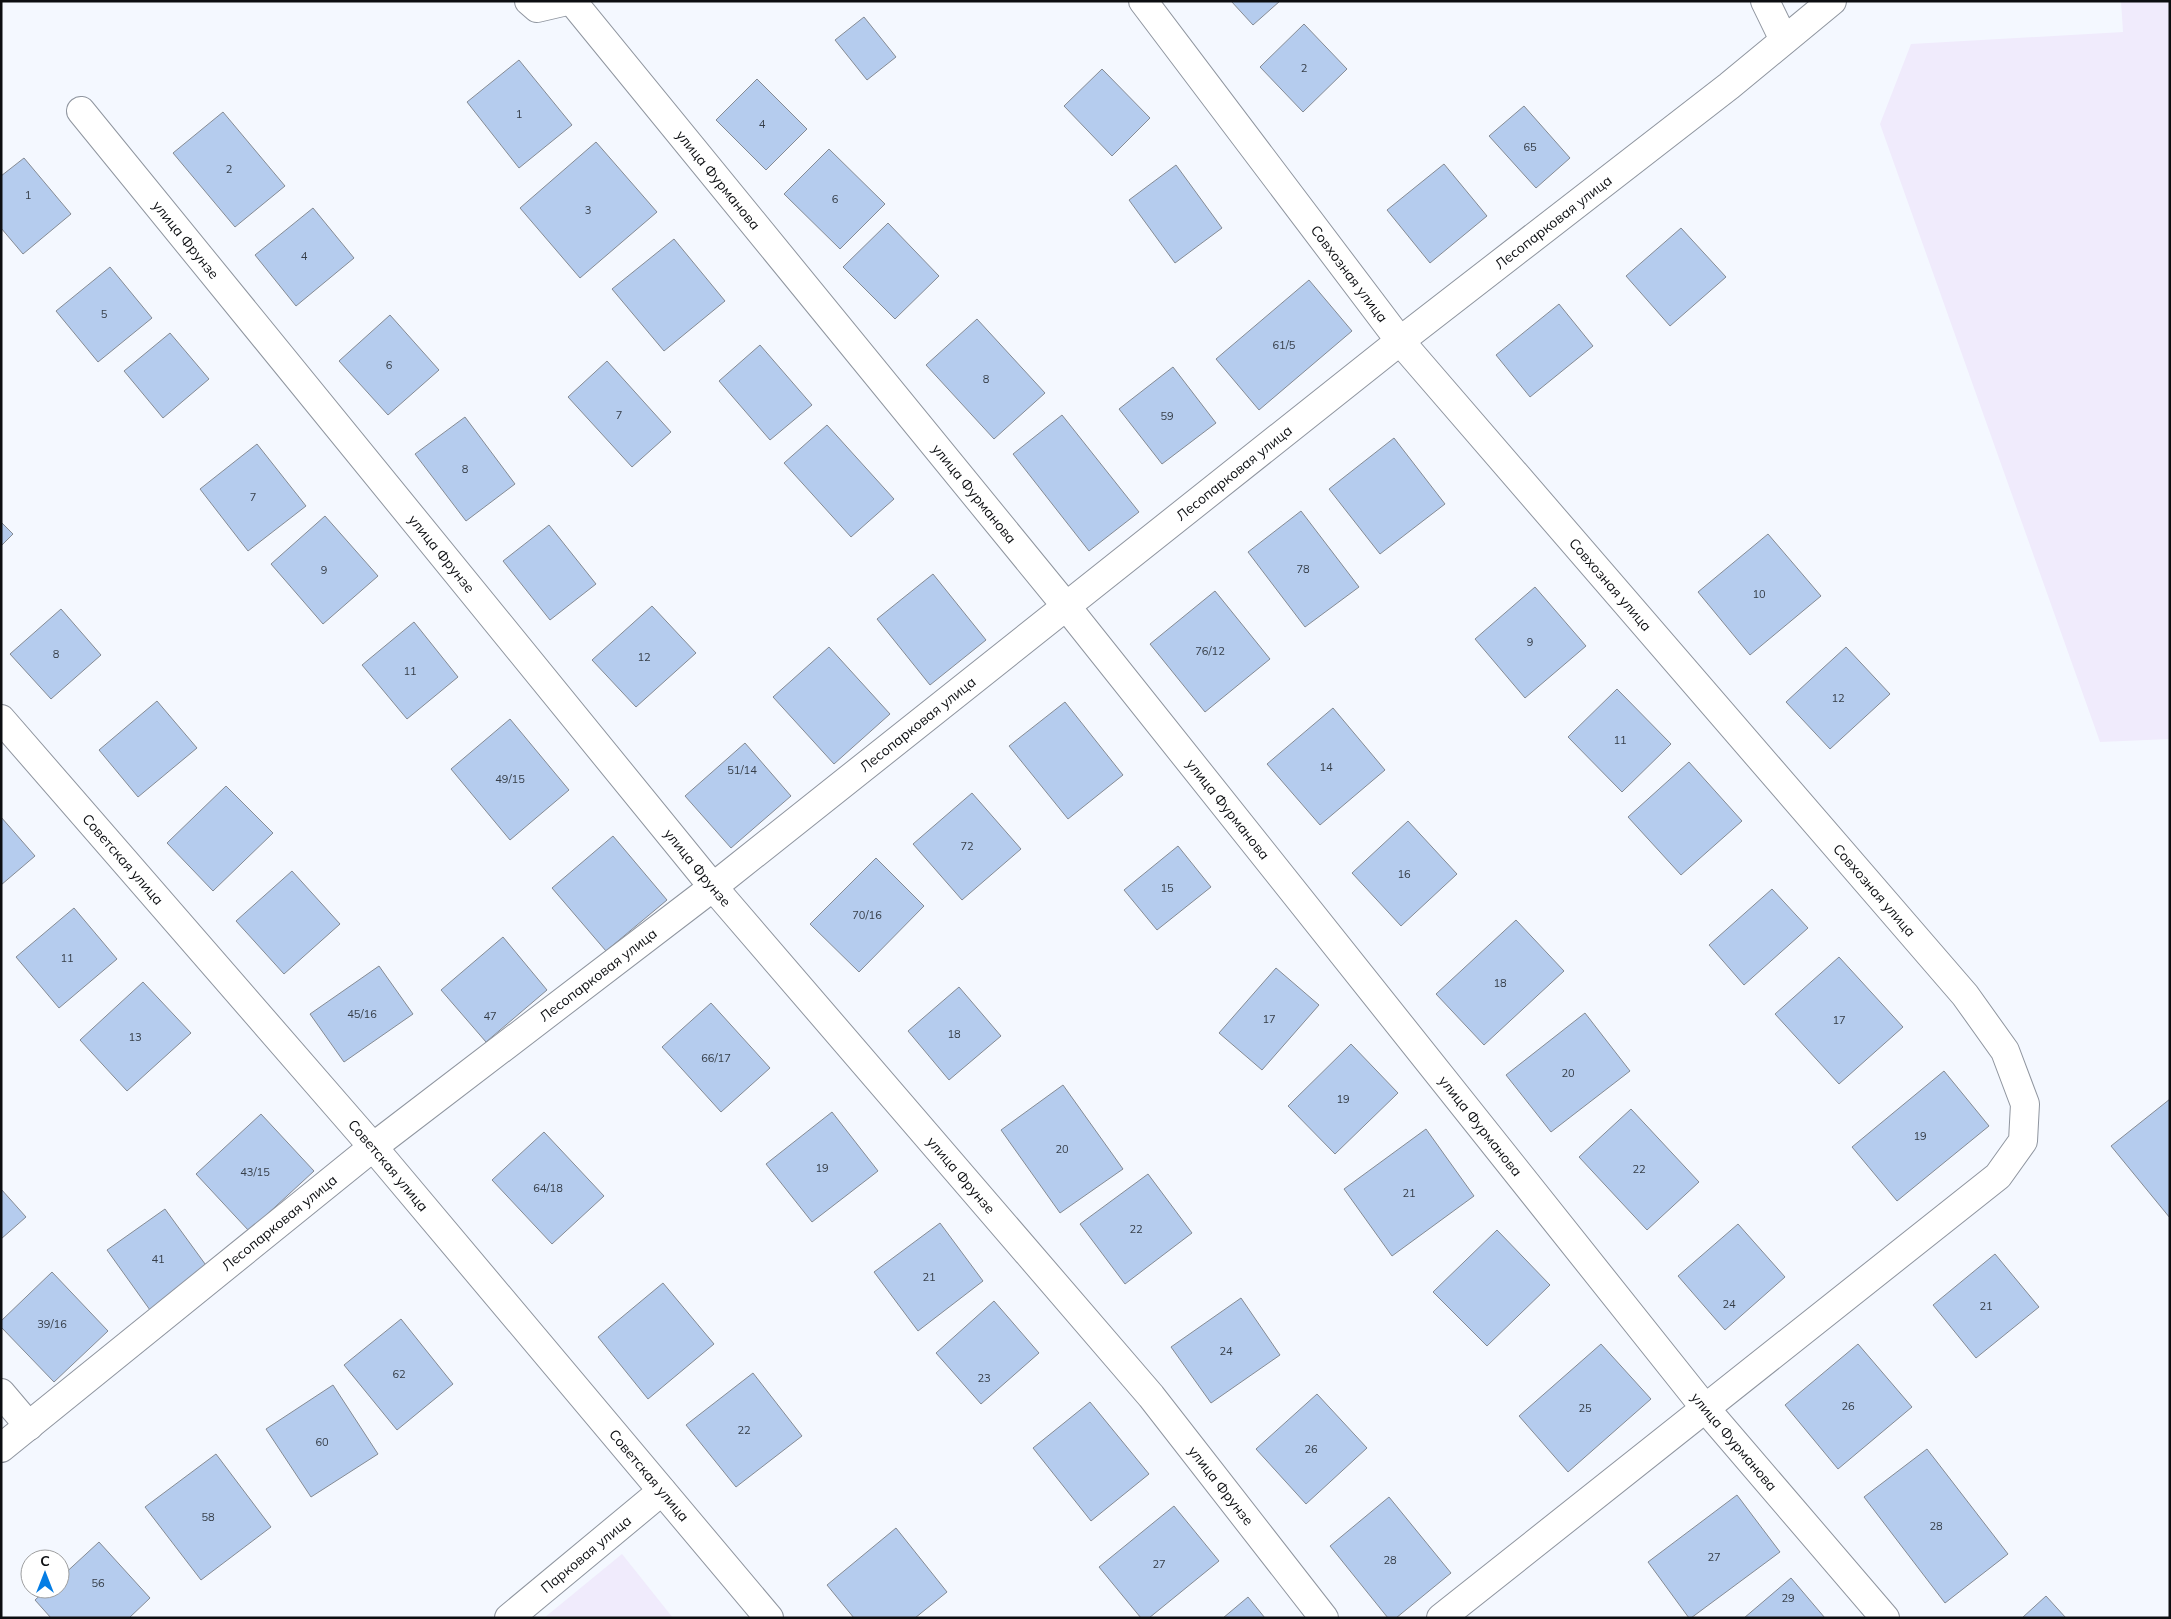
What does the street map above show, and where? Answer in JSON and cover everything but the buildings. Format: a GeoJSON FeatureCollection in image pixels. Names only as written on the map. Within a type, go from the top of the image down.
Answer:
{"type":"FeatureCollection","features":[{"type":"Feature","properties":{"kind":"street"},"geometry":{"type":"LineString","coordinates":[[529,1],[537,8],[568,1]]}},
{"type":"Feature","properties":{"kind":"street","name":"улица Фурманова"},"geometry":{"type":"LineString","coordinates":[[572,1],[1066,606],[1705,1408],[1885,1618]]}},
{"type":"Feature","properties":{"kind":"street","name":"Совхозная улица"},"geometry":{"type":"LineString","coordinates":[[1143,1],[1400,341],[1971,1003],[2005,1051],[2025,1104],[2023,1140],[1998,1176],[1441,1618]]}},
{"type":"Feature","properties":{"kind":"street"},"geometry":{"type":"LineString","coordinates":[[1765,1],[1784,40]]}},
{"type":"Feature","properties":{"kind":"street","name":"Лесопарковая улица"},"geometry":{"type":"LineString","coordinates":[[1,1448],[373,1147],[713,887],[1400,341],[1730,86],[1832,1]]}},
{"type":"Feature","properties":{"kind":"street","name":"улица Фрунзе"},"geometry":{"type":"LineString","coordinates":[[81,111],[713,887],[1151,1396],[1324,1618]]}},
{"type":"Feature","properties":{"kind":"street","name":"Советская улица"},"geometry":{"type":"LineString","coordinates":[[1,719],[373,1147],[769,1618]]}},
{"type":"Feature","properties":{"kind":"street"},"geometry":{"type":"LineString","coordinates":[[1,1393],[29,1426]]}},
{"type":"Feature","properties":{"kind":"street","name":"Парковая улица"},"geometry":{"type":"LineString","coordinates":[[509,1618],[662,1491]]}},
{"type":"Feature","properties":{"kind":"shaded area"},"geometry":{"type":"Polygon","coordinates":[[[2121,1],[2170,1],[2170,739],[2100,742],[1880,124],[1911,44],[2123,32],[2121,1]]]}},
{"type":"Feature","properties":{"kind":"shaded area"},"geometry":{"type":"Polygon","coordinates":[[[622,1554],[673,1618],[544,1618],[622,1554]]]}}]}
